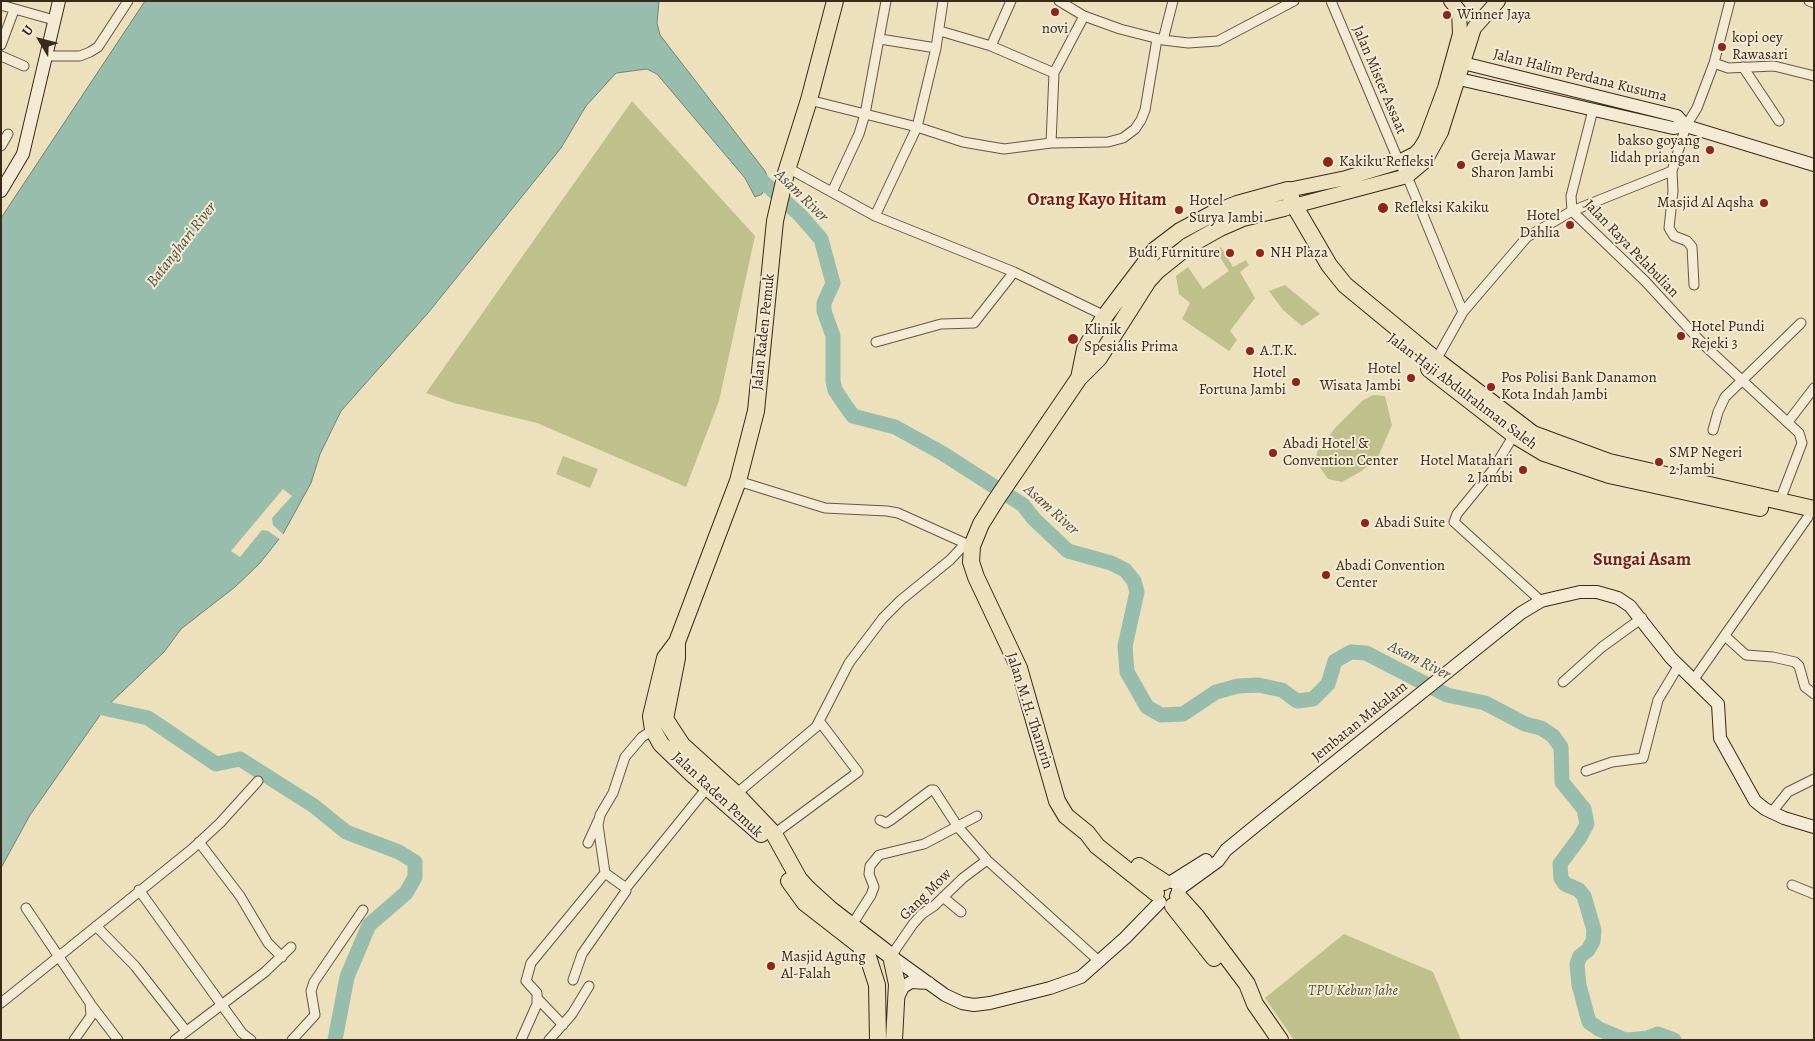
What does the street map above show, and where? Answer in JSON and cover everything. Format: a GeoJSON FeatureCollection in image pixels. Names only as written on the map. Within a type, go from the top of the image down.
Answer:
{"type":"FeatureCollection","features":[{"type":"Feature","properties":{"kind":"highway","name":"Jalan Raden Pemuk"},"geometry":{"type":"LineString","coordinates":[[831,6],[810,100],[787,171],[776,221],[756,411],[738,482],[677,642],[677,658],[659,726],[661,744],[708,788],[759,831],[769,844],[804,903],[849,930]]}},
{"type":"Feature","properties":{"kind":"highway"},"geometry":{"type":"LineString","coordinates":[[1079,378],[1086,348],[1105,316],[1155,250],[1180,231],[1237,204],[1286,199]]}},
{"type":"Feature","properties":{"kind":"highway"},"geometry":{"type":"LineString","coordinates":[[1079,378],[1099,358],[1148,281],[1167,261],[1220,228],[1286,199]]}},
{"type":"Feature","properties":{"kind":"highway","name":"Jalan Haji Abdulrahman Saleh"},"geometry":{"type":"LineString","coordinates":[[1286,199],[1329,265],[1345,285],[1436,360],[1517,423],[1547,441],[1609,462],[1692,480],[1779,503],[1812,515]]}},
{"type":"Feature","properties":{"kind":"highway","name":"Jalan Haji Abdulrahman Saleh"},"geometry":{"type":"LineString","coordinates":[[1286,199],[1324,275],[1341,296],[1379,329],[1514,435],[1544,453],[1608,475],[1747,506],[1812,515]]}},
{"type":"Feature","properties":{"kind":"highway","name":"Jalan M.H. Thamrin"},"geometry":{"type":"LineString","coordinates":[[1079,378],[996,500],[968,545],[971,562],[976,577],[1019,668],[1057,800],[1066,816],[1087,834],[1096,846],[1168,893],[1196,916],[1247,984],[1255,1004],[1280,1040]]}},
{"type":"Feature","properties":{"kind":"highway","name":"Jalan Raden Pemuk"},"geometry":{"type":"LineString","coordinates":[[659,726],[736,794],[774,834],[799,879],[849,930],[866,945],[891,956]]}},
{"type":"Feature","properties":{"kind":"highway"},"geometry":{"type":"LineString","coordinates":[[866,945],[877,985],[878,1040]]}},
{"type":"Feature","properties":{"kind":"highway"},"geometry":{"type":"LineString","coordinates":[[891,956],[896,975],[894,1040]]}},
{"type":"Feature","properties":{"kind":"main road"},"geometry":{"type":"LineString","coordinates":[[1286,199],[1407,176],[1425,161],[1436,145],[1463,64],[1468,26],[1451,1]]}},
{"type":"Feature","properties":{"kind":"main road"},"geometry":{"type":"LineString","coordinates":[[1286,199],[1399,162],[1414,154],[1426,139],[1451,65],[1468,26],[1498,1]]}},
{"type":"Feature","properties":{"kind":"street"},"geometry":{"type":"LineString","coordinates":[[1,191],[23,154],[59,1]]}},
{"type":"Feature","properties":{"kind":"street"},"geometry":{"type":"LineString","coordinates":[[47,56],[80,56],[98,47],[128,1]]}},
{"type":"Feature","properties":{"kind":"street"},"geometry":{"type":"LineString","coordinates":[[832,192],[859,134],[865,114],[886,1]]}},
{"type":"Feature","properties":{"kind":"street"},"geometry":{"type":"LineString","coordinates":[[875,216],[916,127],[940,31],[943,1]]}},
{"type":"Feature","properties":{"kind":"street"},"geometry":{"type":"LineString","coordinates":[[991,46],[1011,1]]}},
{"type":"Feature","properties":{"kind":"street"},"geometry":{"type":"LineString","coordinates":[[1059,1],[1084,16],[1160,40],[1188,43],[1218,41],[1294,1]]}},
{"type":"Feature","properties":{"kind":"street"},"geometry":{"type":"LineString","coordinates":[[810,100],[916,127],[963,142],[1004,149],[1051,143],[1108,142],[1123,138],[1134,129],[1145,110],[1160,40],[1173,1]]}},
{"type":"Feature","properties":{"kind":"street","name":"Jalan Mister Assaat"},"geometry":{"type":"LineString","coordinates":[[1331,1],[1399,162],[1407,176],[1462,312]]}},
{"type":"Feature","properties":{"kind":"street"},"geometry":{"type":"LineString","coordinates":[[1694,285],[1692,247],[1687,241],[1674,236],[1669,228],[1673,191],[1672,171],[1686,126],[1698,108],[1714,63],[1730,1]]}},
{"type":"Feature","properties":{"kind":"street"},"geometry":{"type":"LineString","coordinates":[[1809,1],[1814,3]]}},
{"type":"Feature","properties":{"kind":"street"},"geometry":{"type":"LineString","coordinates":[[1,5],[54,20]]}},
{"type":"Feature","properties":{"kind":"street"},"geometry":{"type":"LineString","coordinates":[[1,45],[14,10]]}},
{"type":"Feature","properties":{"kind":"street"},"geometry":{"type":"LineString","coordinates":[[1051,143],[1054,73],[1084,16]]}},
{"type":"Feature","properties":{"kind":"street"},"geometry":{"type":"LineString","coordinates":[[940,31],[991,46],[1054,73]]}},
{"type":"Feature","properties":{"kind":"street"},"geometry":{"type":"LineString","coordinates":[[880,39],[936,48]]}},
{"type":"Feature","properties":{"kind":"street"},"geometry":{"type":"LineString","coordinates":[[1,56],[24,66]]}},
{"type":"Feature","properties":{"kind":"street"},"geometry":{"type":"LineString","coordinates":[[1714,63],[1728,68],[1774,66],[1814,76]]}},
{"type":"Feature","properties":{"kind":"street","name":"Jalan Halim Perdana Kusuma"},"geometry":{"type":"LineString","coordinates":[[1463,64],[1676,116],[1686,126]]}},
{"type":"Feature","properties":{"kind":"street"},"geometry":{"type":"LineString","coordinates":[[1743,67],[1778,121]]}},
{"type":"Feature","properties":{"kind":"street","name":"Jalan Halim Perdana Kusuma"},"geometry":{"type":"LineString","coordinates":[[1459,79],[1673,128],[1686,126],[1814,165]]}},
{"type":"Feature","properties":{"kind":"street"},"geometry":{"type":"LineString","coordinates":[[1567,103],[1570,90]]}},
{"type":"Feature","properties":{"kind":"street","name":"Jalan Raya Pelabulian"},"geometry":{"type":"LineString","coordinates":[[1593,110],[1571,196],[1572,211],[1620,255],[1704,345],[1799,433],[1802,443],[1779,503]]}},
{"type":"Feature","properties":{"kind":"street"},"geometry":{"type":"LineString","coordinates":[[1,146],[8,134]]}},
{"type":"Feature","properties":{"kind":"street"},"geometry":{"type":"LineString","coordinates":[[787,171],[832,192],[875,216],[1014,272],[1105,316]]}},
{"type":"Feature","properties":{"kind":"street"},"geometry":{"type":"LineString","coordinates":[[1436,360],[1462,312],[1527,237],[1572,211],[1672,171]]}},
{"type":"Feature","properties":{"kind":"street"},"geometry":{"type":"LineString","coordinates":[[876,342],[942,324],[974,323],[990,306],[1014,272]]}},
{"type":"Feature","properties":{"kind":"street"},"geometry":{"type":"LineString","coordinates":[[1713,430],[1721,404],[1742,380],[1801,323]]}},
{"type":"Feature","properties":{"kind":"street"},"geometry":{"type":"LineString","coordinates":[[1788,422],[1814,388]]}},
{"type":"Feature","properties":{"kind":"street"},"geometry":{"type":"LineString","coordinates":[[1514,435],[1492,470],[1457,514],[1454,522],[1541,601],[1580,592],[1597,592],[1618,598],[1630,606],[1642,618],[1679,665],[1718,704],[1720,738],[1755,801],[1772,812],[1814,827]]}},
{"type":"Feature","properties":{"kind":"street"},"geometry":{"type":"LineString","coordinates":[[736,794],[808,736],[820,722],[849,664],[883,618],[901,600],[968,545],[898,513],[825,508],[738,482]]}},
{"type":"Feature","properties":{"kind":"street"},"geometry":{"type":"LineString","coordinates":[[1694,680],[1812,515]]}},
{"type":"Feature","properties":{"kind":"street","name":"Jembatan Makalam"},"geometry":{"type":"LineString","coordinates":[[891,956],[945,995],[962,1003],[974,1005],[990,1003],[1050,988],[1082,977],[1100,962],[1168,893],[1214,854],[1226,850],[1504,627],[1541,601]]}},
{"type":"Feature","properties":{"kind":"street"},"geometry":{"type":"LineString","coordinates":[[1562,682],[1602,647],[1642,618]]}},
{"type":"Feature","properties":{"kind":"street"},"geometry":{"type":"LineString","coordinates":[[1725,636],[1746,655],[1773,656],[1795,662],[1799,666],[1805,687],[1814,694]]}},
{"type":"Feature","properties":{"kind":"street"},"geometry":{"type":"LineString","coordinates":[[1586,771],[1612,762],[1644,758],[1658,700],[1679,665]]}},
{"type":"Feature","properties":{"kind":"street"},"geometry":{"type":"LineString","coordinates":[[774,834],[858,772],[820,722]]}},
{"type":"Feature","properties":{"kind":"street"},"geometry":{"type":"LineString","coordinates":[[588,843],[613,793],[629,750],[659,726]]}},
{"type":"Feature","properties":{"kind":"street"},"geometry":{"type":"LineString","coordinates":[[1772,812],[1788,792],[1814,778]]}},
{"type":"Feature","properties":{"kind":"street"},"geometry":{"type":"LineString","coordinates":[[1,1003],[200,842],[258,781]]}},
{"type":"Feature","properties":{"kind":"street"},"geometry":{"type":"LineString","coordinates":[[573,980],[582,954],[626,891],[626,888],[708,788]]}},
{"type":"Feature","properties":{"kind":"street"},"geometry":{"type":"LineString","coordinates":[[880,820],[886,823],[901,815],[933,790],[958,826],[987,860],[1100,962]]}},
{"type":"Feature","properties":{"kind":"street"},"geometry":{"type":"LineString","coordinates":[[849,930],[871,895],[874,887],[870,866],[879,855],[924,844],[977,816]]}},
{"type":"Feature","properties":{"kind":"street"},"geometry":{"type":"LineString","coordinates":[[598,820],[605,873],[626,888]]}},
{"type":"Feature","properties":{"kind":"street"},"geometry":{"type":"LineString","coordinates":[[200,842],[240,896],[268,943],[282,957]]}},
{"type":"Feature","properties":{"kind":"street","name":"Gang Mow"},"geometry":{"type":"LineString","coordinates":[[891,956],[913,924],[963,878],[987,860]]}},
{"type":"Feature","properties":{"kind":"street"},"geometry":{"type":"LineString","coordinates":[[562,1025],[537,998],[526,982],[534,958],[605,873]]}},
{"type":"Feature","properties":{"kind":"street"},"geometry":{"type":"LineString","coordinates":[[1792,885],[1814,894]]}},
{"type":"Feature","properties":{"kind":"street"},"geometry":{"type":"LineString","coordinates":[[140,890],[242,1033],[251,1040]]}},
{"type":"Feature","properties":{"kind":"street"},"geometry":{"type":"LineString","coordinates":[[943,897],[961,912]]}},
{"type":"Feature","properties":{"kind":"street"},"geometry":{"type":"LineString","coordinates":[[26,908],[90,1004],[118,1040]]}},
{"type":"Feature","properties":{"kind":"street"},"geometry":{"type":"LineString","coordinates":[[292,1040],[315,1015],[311,991],[314,982],[363,910]]}},
{"type":"Feature","properties":{"kind":"street"},"geometry":{"type":"LineString","coordinates":[[96,926],[135,966],[186,1031]]}},
{"type":"Feature","properties":{"kind":"street"},"geometry":{"type":"LineString","coordinates":[[175,1040],[265,972],[282,957],[290,946]]}},
{"type":"Feature","properties":{"kind":"street"},"geometry":{"type":"LineString","coordinates":[[896,999],[903,987],[911,982],[929,983]]}},
{"type":"Feature","properties":{"kind":"street"},"geometry":{"type":"LineString","coordinates":[[549,1040],[572,1014],[589,986]]}},
{"type":"Feature","properties":{"kind":"street"},"geometry":{"type":"LineString","coordinates":[[521,1040],[537,998]]}},
{"type":"Feature","properties":{"kind":"street"},"geometry":{"type":"LineString","coordinates":[[74,1040],[92,1014],[90,1004]]}},
{"type":"Feature","properties":{"kind":"green space"},"geometry":{"type":"Polygon","coordinates":[[[632,101],[755,236],[719,401],[686,487],[537,423],[454,403],[426,393],[632,101]]]}},
{"type":"Feature","properties":{"kind":"green space"},"geometry":{"type":"Polygon","coordinates":[[[1221,247],[1233,267],[1246,260],[1249,265],[1240,272],[1255,298],[1230,331],[1237,340],[1229,351],[1182,319],[1190,303],[1179,294],[1176,276],[1188,267],[1203,289],[1229,271],[1215,250],[1221,247]]]}},
{"type":"Feature","properties":{"kind":"green space"},"geometry":{"type":"Polygon","coordinates":[[[1285,285],[1320,314],[1302,326],[1283,310],[1269,291],[1285,285]]]}},
{"type":"Feature","properties":{"kind":"green space"},"geometry":{"type":"Polygon","coordinates":[[[1373,395],[1385,396],[1392,425],[1377,459],[1360,472],[1342,482],[1328,479],[1316,462],[1317,452],[1336,427],[1362,401],[1373,395]]]}},
{"type":"Feature","properties":{"kind":"green space"},"geometry":{"type":"Polygon","coordinates":[[[563,456],[598,469],[590,488],[556,474],[563,456]]]}},
{"type":"Feature","properties":{"kind":"green space","name":"TPU Kebun Jahe"},"geometry":{"type":"Polygon","coordinates":[[[1344,934],[1433,972],[1461,1040],[1294,1040],[1265,998],[1344,934]]]}},
{"type":"Feature","properties":{"kind":"water","name":"Batanghari River"},"geometry":{"type":"Polygon","coordinates":[[[145,1],[659,1],[657,23],[660,35],[765,171],[768,179],[762,194],[755,197],[745,178],[657,74],[647,69],[616,73],[586,106],[561,148],[428,313],[341,411],[320,454],[311,483],[283,534],[260,563],[235,587],[181,629],[164,652],[105,708],[30,815],[1,868],[1,218],[145,1]]]}},
{"type":"Feature","properties":{"kind":"pier"},"geometry":{"type":"Polygon","coordinates":[[[283,489],[292,496],[272,518],[273,525],[285,536],[281,540],[268,531],[262,530],[240,557],[231,551],[283,489]]]}},
{"type":"Feature","properties":{"kind":"waterway","name":"Asam River"},"geometry":{"type":"LineString","coordinates":[[752,172],[800,215],[821,239],[833,283],[824,303],[824,311],[833,336],[833,381],[835,390],[853,416],[895,427],[942,453],[1023,505],[1034,519],[1068,551],[1111,563],[1125,570],[1134,581],[1137,592],[1125,646],[1127,672],[1147,707],[1161,715],[1183,714],[1216,692],[1238,686],[1258,685],[1282,690],[1297,701],[1313,699],[1328,684],[1335,661],[1351,652],[1366,653],[1447,695],[1485,703],[1525,724],[1541,728],[1553,736],[1561,747],[1562,782],[1584,809],[1587,824],[1560,864],[1561,878],[1565,884],[1579,890],[1584,896],[1594,930],[1593,941],[1588,950],[1580,956],[1577,964],[1579,985],[1589,1022],[1599,1029],[1625,1040]]}},
{"type":"Feature","properties":{"kind":"waterway"},"geometry":{"type":"LineString","coordinates":[[85,704],[148,718],[216,764],[240,759],[314,806],[346,832],[399,852],[415,862],[415,877],[406,893],[369,925],[347,977],[335,1040]]}},
{"type":"Feature","properties":{"kind":"waterway","name":"Asam River"},"geometry":{"type":"LineString","coordinates":[[1628,1040],[1648,1038],[1658,1034],[1674,1040]]}},
{"type":"Feature","properties":{"kind":"place","name":"novi"},"geometry":{"type":"Point","coordinates":[1055,12]}},
{"type":"Feature","properties":{"kind":"place","name":"Winner Jaya"},"geometry":{"type":"Point","coordinates":[1447,15]}},
{"type":"Feature","properties":{"kind":"place","name":"kopi oey Rawasari"},"geometry":{"type":"Point","coordinates":[1722,47]}},
{"type":"Feature","properties":{"kind":"place","name":"bakso goyang lidah priangan"},"geometry":{"type":"Point","coordinates":[1710,150]}},
{"type":"Feature","properties":{"kind":"place","name":"Kakiku Refleksi"},"geometry":{"type":"Point","coordinates":[1328,162]}},
{"type":"Feature","properties":{"kind":"place","name":"Gereja Mawar Sharon Jambi"},"geometry":{"type":"Point","coordinates":[1461,165]}},
{"type":"Feature","properties":{"kind":"place","name":"Masjid Al Aqsha"},"geometry":{"type":"Point","coordinates":[1764,203]}},
{"type":"Feature","properties":{"kind":"place","name":"Refleksi Kakiku"},"geometry":{"type":"Point","coordinates":[1383,208]}},
{"type":"Feature","properties":{"kind":"place","name":"Hotel Surya Jambi"},"geometry":{"type":"Point","coordinates":[1179,210]}},
{"type":"Feature","properties":{"kind":"place","name":"Hotel Dahlia"},"geometry":{"type":"Point","coordinates":[1570,225]}},
{"type":"Feature","properties":{"kind":"place","name":"Budi Furniture"},"geometry":{"type":"Point","coordinates":[1230,253]}},
{"type":"Feature","properties":{"kind":"place","name":"NH Plaza"},"geometry":{"type":"Point","coordinates":[1260,253]}},
{"type":"Feature","properties":{"kind":"place","name":"Hotel Pundi Rejeki 3"},"geometry":{"type":"Point","coordinates":[1681,336]}},
{"type":"Feature","properties":{"kind":"place","name":"Klinik Spesialis Prima"},"geometry":{"type":"Point","coordinates":[1073,339]}},
{"type":"Feature","properties":{"kind":"place","name":"A.T.K."},"geometry":{"type":"Point","coordinates":[1250,351]}},
{"type":"Feature","properties":{"kind":"place","name":"Hotel Wisata Jambi"},"geometry":{"type":"Point","coordinates":[1411,378]}},
{"type":"Feature","properties":{"kind":"place","name":"Hotel Fortuna Jambi"},"geometry":{"type":"Point","coordinates":[1296,382]}},
{"type":"Feature","properties":{"kind":"place","name":"Pos Polisi Bank Danamon Kota Indah Jambi"},"geometry":{"type":"Point","coordinates":[1491,387]}},
{"type":"Feature","properties":{"kind":"place","name":"Abadi Hotel & Convention Center"},"geometry":{"type":"Point","coordinates":[1273,453]}},
{"type":"Feature","properties":{"kind":"place","name":"SMP Negeri 2 Jambi"},"geometry":{"type":"Point","coordinates":[1659,462]}},
{"type":"Feature","properties":{"kind":"place","name":"Hotel Matahari 2 Jambi"},"geometry":{"type":"Point","coordinates":[1523,470]}},
{"type":"Feature","properties":{"kind":"place","name":"Abadi Suite"},"geometry":{"type":"Point","coordinates":[1365,523]}},
{"type":"Feature","properties":{"kind":"place","name":"Abadi Convention Center"},"geometry":{"type":"Point","coordinates":[1326,575]}},
{"type":"Feature","properties":{"kind":"place","name":"Masjid Agung Al-Falah"},"geometry":{"type":"Point","coordinates":[771,966]}},
{"type":"Feature","properties":{"kind":"district","name":"Orang Kayo Hitam"},"geometry":{"type":"Point","coordinates":[1097,201]}},
{"type":"Feature","properties":{"kind":"district","name":"Sungai Asam"},"geometry":{"type":"Point","coordinates":[1642,561]}}]}
